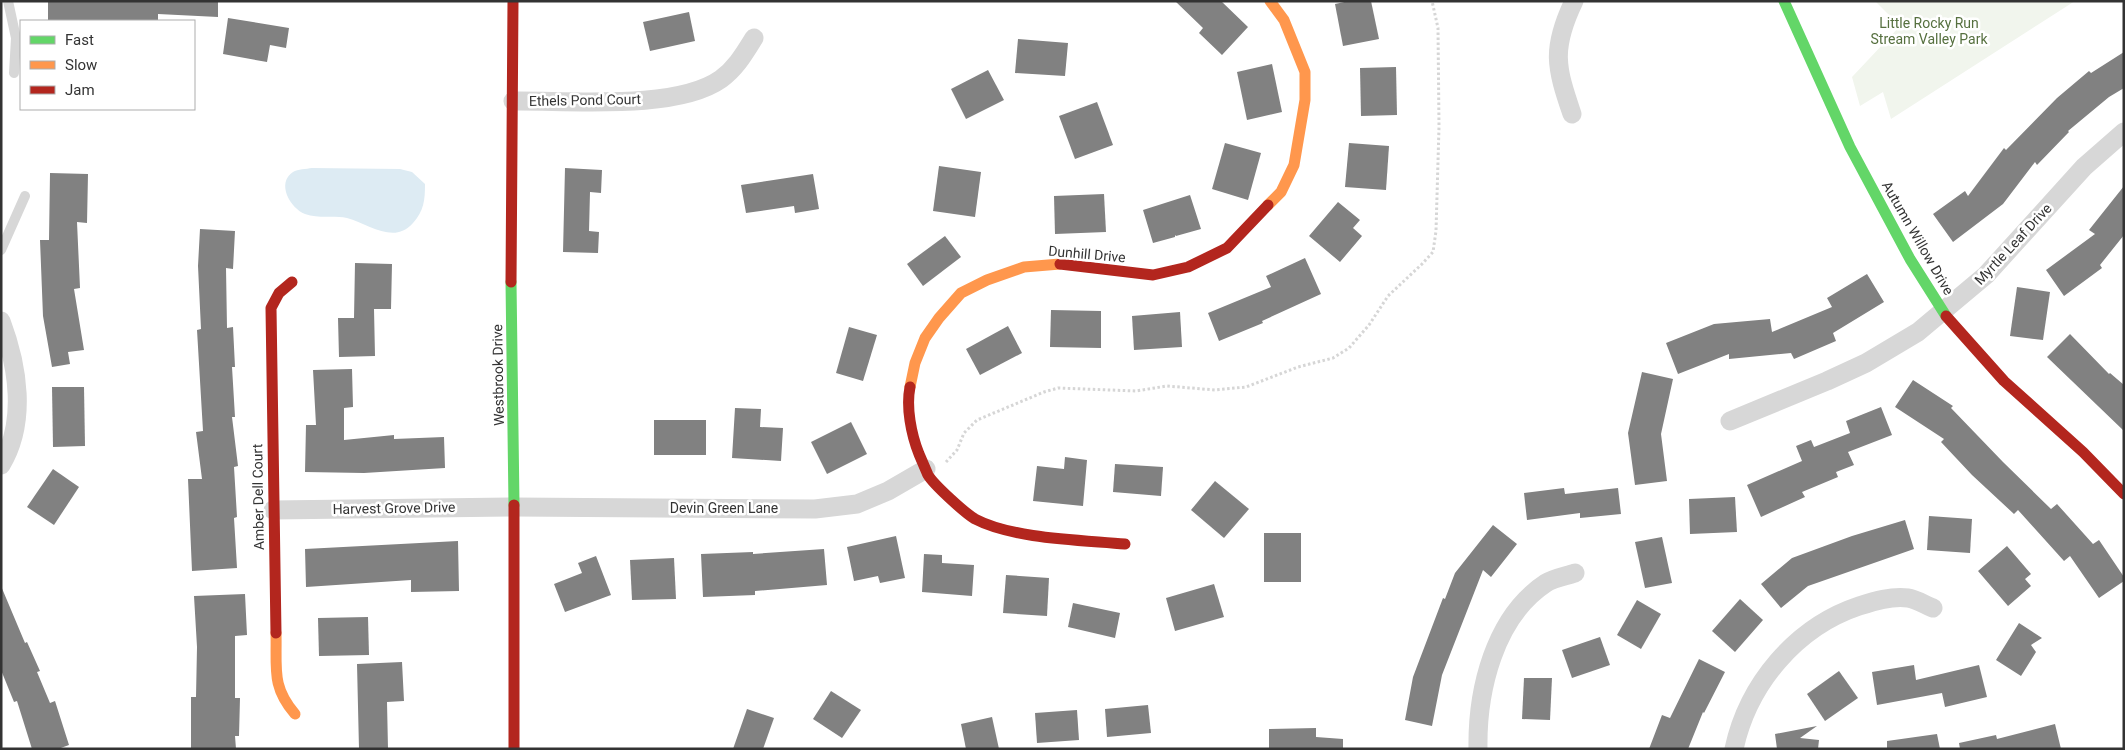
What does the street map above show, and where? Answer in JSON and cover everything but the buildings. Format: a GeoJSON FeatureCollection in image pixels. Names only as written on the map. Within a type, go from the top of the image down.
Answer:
{"type":"FeatureCollection","features":[{"type":"Feature","properties":{"kind":"street","name":"Westbrook Drive"},"geometry":{"type":"LineString","coordinates":[[513,1],[511,304],[514,507],[514,749]]}},
{"type":"Feature","properties":{"kind":"street","name":"Dunhill Drive"},"geometry":{"type":"LineString","coordinates":[[1125,544],[1038,536],[1001,528],[975,518],[949,497],[927,472],[914,441],[908,397],[915,364],[925,338],[961,293],[986,280],[1024,267],[1047,264],[1154,274],[1188,267],[1227,248],[1281,192],[1294,165],[1305,100],[1305,72],[1284,20],[1270,1]]}},
{"type":"Feature","properties":{"kind":"street"},"geometry":{"type":"LineString","coordinates":[[1572,114],[1557,63],[1562,32],[1574,1]]}},
{"type":"Feature","properties":{"kind":"street","name":"Autumn Willow Drive"},"geometry":{"type":"LineString","coordinates":[[1784,1],[1850,148],[1910,259],[1943,312],[2004,380],[2083,452],[2124,494]]}},
{"type":"Feature","properties":{"kind":"street","name":"Ethels Pond Court"},"geometry":{"type":"LineString","coordinates":[[513,101],[627,102],[692,92],[719,81],[735,68],[754,38]]}},
{"type":"Feature","properties":{"kind":"street","name":"Myrtle Leaf Drive"},"geometry":{"type":"LineString","coordinates":[[1730,421],[1828,381],[1866,363],[1918,332],[1986,275],[2084,167],[2124,132]]}},
{"type":"Feature","properties":{"kind":"street","name":"Amber Dell Court"},"geometry":{"type":"LineString","coordinates":[[292,282],[279,293],[270,308],[277,684],[283,700],[294,714]]}},
{"type":"Feature","properties":{"kind":"street"},"geometry":{"type":"LineString","coordinates":[[1,322],[15,365],[16,421],[11,447],[1,465]]}},
{"type":"Feature","properties":{"kind":"street","name":"Devin Green Lane"},"geometry":{"type":"LineString","coordinates":[[514,507],[815,509],[857,504],[927,472]]}},
{"type":"Feature","properties":{"kind":"street","name":"Harvest Grove Drive"},"geometry":{"type":"LineString","coordinates":[[273,510],[514,507]]}},
{"type":"Feature","properties":{"kind":"street"},"geometry":{"type":"LineString","coordinates":[[1478,749],[1480,712],[1486,679],[1505,629],[1532,594],[1548,581],[1576,574]]}},
{"type":"Feature","properties":{"kind":"street"},"geometry":{"type":"LineString","coordinates":[[1734,749],[1743,717],[1762,681],[1789,649],[1807,634],[1850,609],[1874,601],[1910,598],[1933,608]]}},
{"type":"Feature","properties":{"kind":"lane"},"geometry":{"type":"LineString","coordinates":[[8,1],[16,38],[14,73]]}},
{"type":"Feature","properties":{"kind":"lane"},"geometry":{"type":"LineString","coordinates":[[1,250],[25,196]]}},
{"type":"Feature","properties":{"kind":"path"},"geometry":{"type":"LineString","coordinates":[[927,472],[948,462],[957,450],[964,432],[976,420],[1044,392],[1058,388],[1136,391],[1167,386],[1215,390],[1246,387],[1298,367],[1333,358],[1349,348],[1370,326],[1388,296],[1432,252],[1436,231],[1439,127],[1438,28],[1432,1]]}},
{"type":"Feature","properties":{"kind":"green space","name":"Little Rocky Run Stream Valley Park"},"geometry":{"type":"Polygon","coordinates":[[[1875,1],[2075,1],[1891,119],[1883,92],[1860,106],[1852,77],[1900,26],[1875,1]]]}},
{"type":"Feature","properties":{"kind":"shaded area"},"geometry":{"type":"Polygon","coordinates":[[[312,168],[400,169],[412,172],[425,184],[422,210],[417,219],[406,229],[390,233],[347,218],[305,214],[299,211],[290,201],[285,189],[286,182],[293,172],[312,168]]]}},
{"type":"Feature","properties":{"kind":"traffic: fast"},"geometry":{"type":"LineString","coordinates":[[1784,1],[1850,147],[1910,259],[1946,316]]}},
{"type":"Feature","properties":{"kind":"traffic: fast"},"geometry":{"type":"LineString","coordinates":[[511,282],[514,505]]}},
{"type":"Feature","properties":{"kind":"traffic: slow"},"geometry":{"type":"LineString","coordinates":[[1268,205],[1281,192],[1294,165],[1305,100],[1305,72],[1284,20],[1270,1]]}},
{"type":"Feature","properties":{"kind":"traffic: slow"},"geometry":{"type":"LineString","coordinates":[[910,387],[915,363],[925,338],[939,318],[961,293],[987,280],[1024,267],[1060,264]]}},
{"type":"Feature","properties":{"kind":"traffic: slow"},"geometry":{"type":"LineString","coordinates":[[276,633],[276,667],[279,685],[287,704],[295,714]]}},
{"type":"Feature","properties":{"kind":"traffic: jam"},"geometry":{"type":"LineString","coordinates":[[511,282],[513,1]]}},
{"type":"Feature","properties":{"kind":"traffic: jam"},"geometry":{"type":"LineString","coordinates":[[1060,264],[1153,275],[1188,267],[1227,248],[1268,205]]}},
{"type":"Feature","properties":{"kind":"traffic: jam"},"geometry":{"type":"LineString","coordinates":[[276,633],[271,308],[279,293],[292,282]]}},
{"type":"Feature","properties":{"kind":"traffic: jam"},"geometry":{"type":"LineString","coordinates":[[1946,316],[2004,381],[2083,452],[2124,494]]}},
{"type":"Feature","properties":{"kind":"traffic: jam"},"geometry":{"type":"LineString","coordinates":[[910,387],[909,412],[912,429],[916,446],[928,475],[943,492],[970,516],[991,526],[1028,535],[1125,544]]}},
{"type":"Feature","properties":{"kind":"traffic: jam"},"geometry":{"type":"LineString","coordinates":[[514,505],[514,749]]}}]}
